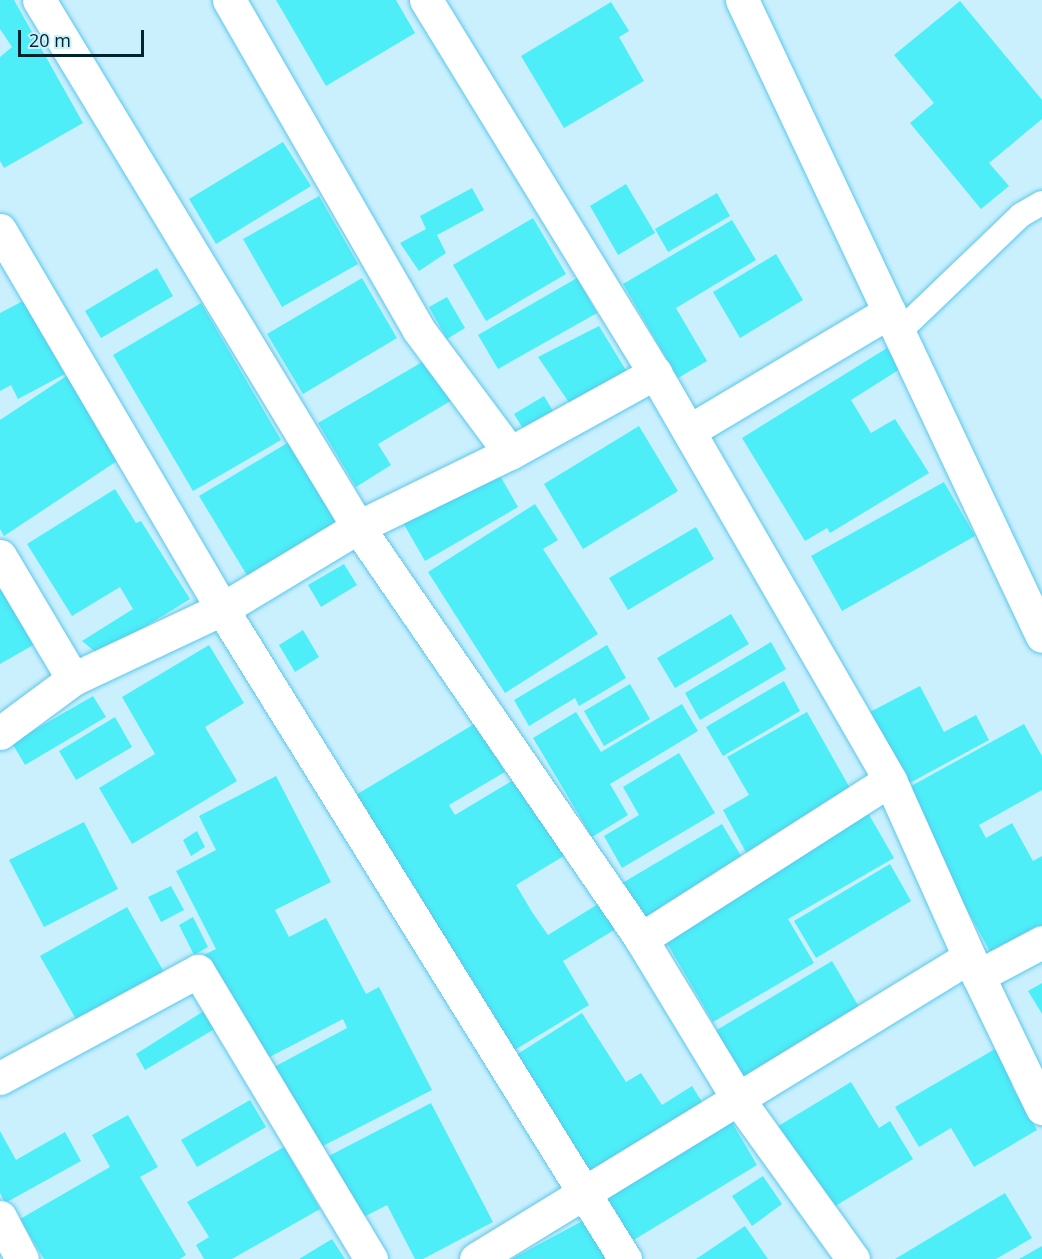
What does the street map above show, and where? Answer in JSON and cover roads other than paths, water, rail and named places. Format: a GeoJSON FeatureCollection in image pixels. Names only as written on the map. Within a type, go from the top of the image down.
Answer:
{"type":"FeatureCollection","features":[{"type":"Feature","properties":{"kind":"street"},"geometry":{"type":"LineString","coordinates":[[39,0],[358,527],[640,939],[738,1099],[853,1259]]}},
{"type":"Feature","properties":{"kind":"street"},"geometry":{"type":"LineString","coordinates":[[230,0],[418,329],[510,453]]}},
{"type":"Feature","properties":{"kind":"street"},"geometry":{"type":"LineString","coordinates":[[426,0],[655,373],[890,780],[974,966],[1042,1108]]}},
{"type":"Feature","properties":{"kind":"street"},"geometry":{"type":"LineString","coordinates":[[742,0],[1042,636]]}},
{"type":"Feature","properties":{"kind":"street"},"geometry":{"type":"LineString","coordinates":[[0,230],[222,609],[586,1192],[625,1259]]}},
{"type":"Feature","properties":{"kind":"street"},"geometry":{"type":"LineString","coordinates":[[689,431],[894,322]]}},
{"type":"Feature","properties":{"kind":"street"},"geometry":{"type":"LineString","coordinates":[[0,733],[73,679],[222,609],[358,527],[510,453],[655,373]]}},
{"type":"Feature","properties":{"kind":"street"},"geometry":{"type":"LineString","coordinates":[[0,556],[73,679]]}},
{"type":"Feature","properties":{"kind":"street"},"geometry":{"type":"LineString","coordinates":[[640,939],[890,780]]}},
{"type":"Feature","properties":{"kind":"street"},"geometry":{"type":"LineString","coordinates":[[476,1259],[738,1099],[974,966],[1042,942]]}},
{"type":"Feature","properties":{"kind":"street"},"geometry":{"type":"LineString","coordinates":[[0,1078],[198,971],[372,1259]]}},
{"type":"Feature","properties":{"kind":"street"},"geometry":{"type":"LineString","coordinates":[[0,1217],[22,1259]]}},
{"type":"Feature","properties":{"kind":"lane"},"geometry":{"type":"LineString","coordinates":[[894,322],[1021,215],[1042,203]]}}]}
